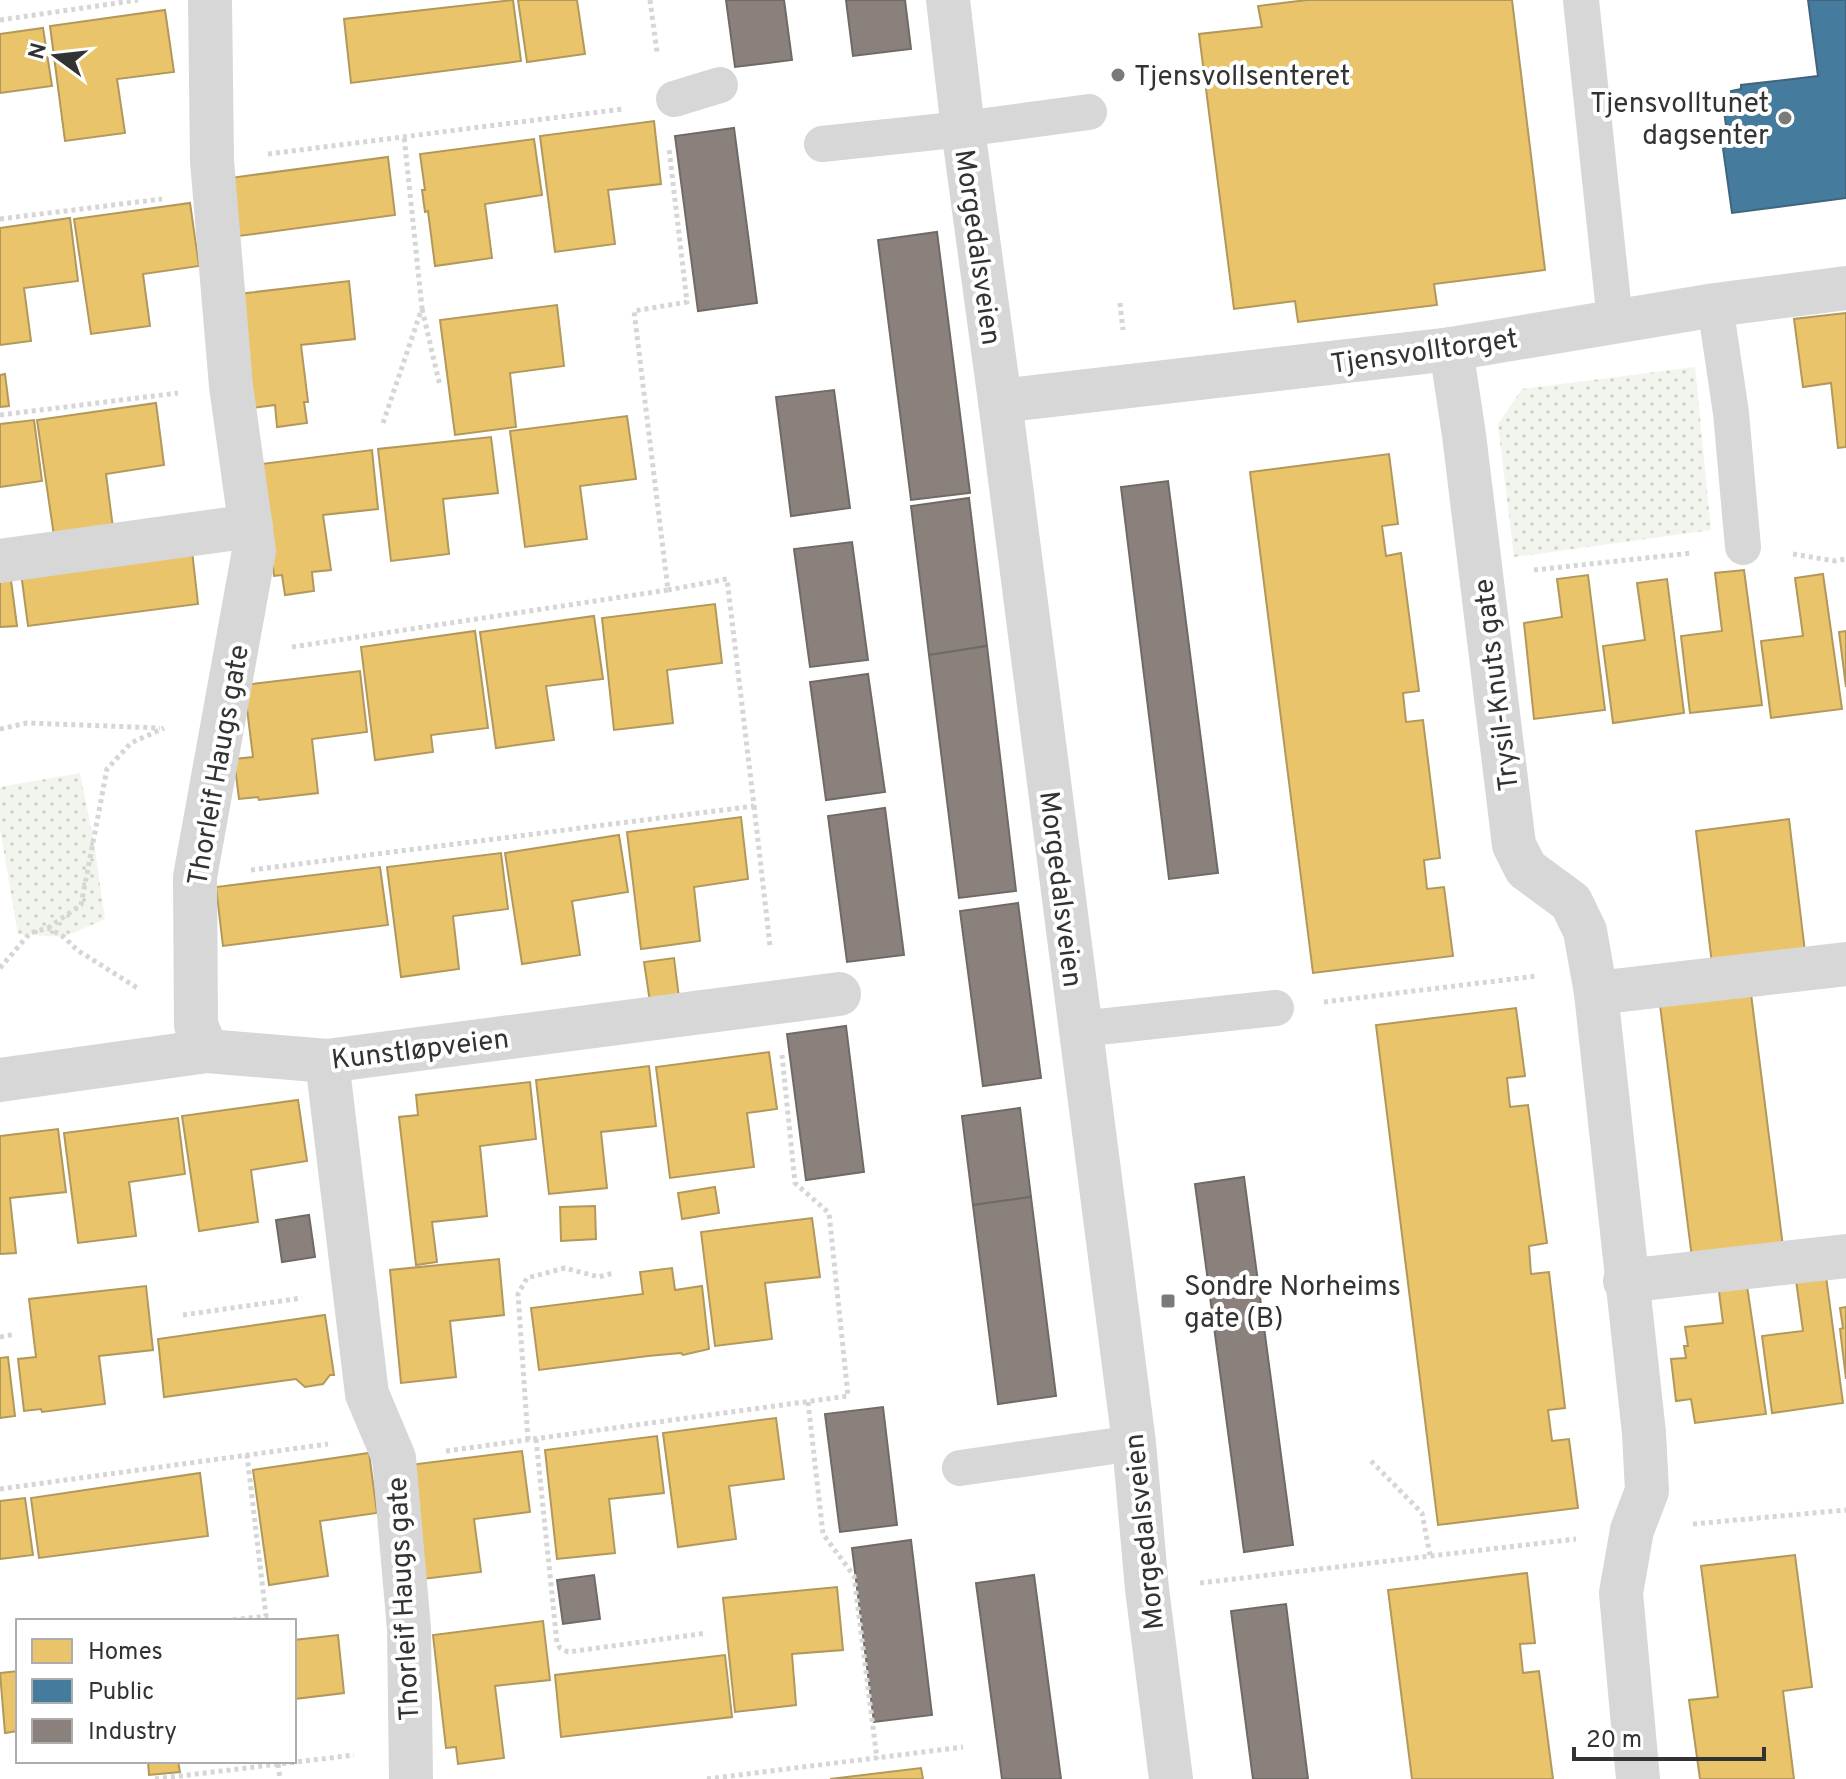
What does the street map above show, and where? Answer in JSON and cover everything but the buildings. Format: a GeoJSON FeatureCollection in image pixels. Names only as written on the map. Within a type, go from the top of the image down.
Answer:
{"type":"FeatureCollection","features":[{"type":"Feature","properties":{"kind":"street","name":"Thorleif Haugs gate"},"geometry":{"type":"LineString","coordinates":[[202,1038],[195,877],[254,551],[231,386],[213,176],[210,0]]}},
{"type":"Feature","properties":{"kind":"street","name":"Morgedalsveien"},"geometry":{"type":"LineString","coordinates":[[948,0],[1134,1443],[1147,1589],[1171,1779]]}},
{"type":"Feature","properties":{"kind":"street","name":"Tjensvolltorget"},"geometry":{"type":"LineString","coordinates":[[1000,401],[1451,349],[1715,305],[1846,288]]}},
{"type":"Feature","properties":{"kind":"street","name":"Trysil-Knuts gate"},"geometry":{"type":"LineString","coordinates":[[1451,349],[1514,845],[1526,869],[1571,902],[1585,931],[1594,981],[1644,1433],[1647,1491],[1632,1530],[1621,1593],[1638,1779]]}},
{"type":"Feature","properties":{"kind":"street"},"geometry":{"type":"LineString","coordinates":[[0,561],[251,526]]}},
{"type":"Feature","properties":{"kind":"street"},"geometry":{"type":"LineString","coordinates":[[1594,981],[1846,964]]}},
{"type":"Feature","properties":{"kind":"street","name":"Kunstløpveien"},"geometry":{"type":"LineString","coordinates":[[0,1080],[202,1038],[327,1061],[839,994]]}},
{"type":"Feature","properties":{"kind":"street","name":"Thorleif Haugs gate"},"geometry":{"type":"LineString","coordinates":[[327,1061],[367,1394],[386,1440],[409,1629],[411,1764]]}},
{"type":"Feature","properties":{"kind":"street"},"geometry":{"type":"LineString","coordinates":[[1625,1281],[1846,1256]]}},
{"type":"Feature","properties":{"kind":"lane"},"geometry":{"type":"LineString","coordinates":[[1581,0],[1615,321]]}},
{"type":"Feature","properties":{"kind":"lane"},"geometry":{"type":"LineString","coordinates":[[668,101],[720,85]]}},
{"type":"Feature","properties":{"kind":"lane"},"geometry":{"type":"LineString","coordinates":[[822,144],[1089,112]]}},
{"type":"Feature","properties":{"kind":"lane"},"geometry":{"type":"LineString","coordinates":[[1715,305],[1731,413],[1743,547]]}},
{"type":"Feature","properties":{"kind":"lane"},"geometry":{"type":"LineString","coordinates":[[1080,1029],[1276,1008]]}},
{"type":"Feature","properties":{"kind":"lane"},"geometry":{"type":"LineString","coordinates":[[960,1468],[1134,1443]]}},
{"type":"Feature","properties":{"kind":"path"},"geometry":{"type":"LineString","coordinates":[[0,20],[138,0]]}},
{"type":"Feature","properties":{"kind":"path"},"geometry":{"type":"LineString","coordinates":[[650,0],[668,101],[687,302],[634,311],[668,590]]}},
{"type":"Feature","properties":{"kind":"path"},"geometry":{"type":"LineString","coordinates":[[0,219],[404,136],[668,101]]}},
{"type":"Feature","properties":{"kind":"path"},"geometry":{"type":"LineString","coordinates":[[404,136],[422,308],[440,386]]}},
{"type":"Feature","properties":{"kind":"path"},"geometry":{"type":"LineString","coordinates":[[383,423],[422,308]]}},
{"type":"Feature","properties":{"kind":"path"},"geometry":{"type":"LineString","coordinates":[[0,415],[231,386]]}},
{"type":"Feature","properties":{"kind":"path"},"geometry":{"type":"LineString","coordinates":[[1482,575],[1743,547],[1835,561],[1846,559]]}},
{"type":"Feature","properties":{"kind":"path"},"geometry":{"type":"LineString","coordinates":[[0,1489],[344,1442],[528,1440],[848,1396],[829,1213],[795,1183],[727,579],[236,655]]}},
{"type":"Feature","properties":{"kind":"path"},"geometry":{"type":"LineString","coordinates":[[0,729],[27,723],[221,730]]}},
{"type":"Feature","properties":{"kind":"path"},"geometry":{"type":"LineString","coordinates":[[0,968],[30,933],[48,928],[81,905],[107,769],[131,743],[165,728]]}},
{"type":"Feature","properties":{"kind":"path"},"geometry":{"type":"LineString","coordinates":[[195,877],[754,806]]}},
{"type":"Feature","properties":{"kind":"path"},"geometry":{"type":"LineString","coordinates":[[48,928],[202,1038]]}},
{"type":"Feature","properties":{"kind":"path"},"geometry":{"type":"LineString","coordinates":[[1276,1008],[1594,981]]}},
{"type":"Feature","properties":{"kind":"path"},"geometry":{"type":"LineString","coordinates":[[528,1440],[518,1294],[527,1278],[565,1268],[599,1277],[613,1273]]}},
{"type":"Feature","properties":{"kind":"path"},"geometry":{"type":"LineString","coordinates":[[183,1315],[354,1291]]}},
{"type":"Feature","properties":{"kind":"path"},"geometry":{"type":"LineString","coordinates":[[0,1337],[15,1334]]}},
{"type":"Feature","properties":{"kind":"path"},"geometry":{"type":"LineString","coordinates":[[808,1402],[823,1534],[854,1576],[877,1759]]}},
{"type":"Feature","properties":{"kind":"path"},"geometry":{"type":"LineString","coordinates":[[536,1439],[557,1643],[560,1648],[568,1652],[707,1633]]}},
{"type":"Feature","properties":{"kind":"path"},"geometry":{"type":"LineString","coordinates":[[241,1619],[266,1616],[247,1455]]}},
{"type":"Feature","properties":{"kind":"path"},"geometry":{"type":"LineString","coordinates":[[1371,1461],[1422,1513],[1430,1555]]}},
{"type":"Feature","properties":{"kind":"path"},"geometry":{"type":"LineString","coordinates":[[1147,1589],[1570,1540],[1632,1530],[1846,1510]]}},
{"type":"Feature","properties":{"kind":"path"},"geometry":{"type":"LineString","coordinates":[[707,1779],[963,1747]]}},
{"type":"Feature","properties":{"kind":"path"},"geometry":{"type":"LineString","coordinates":[[155,1779],[278,1764],[411,1764]]}},
{"type":"Feature","properties":{"kind":"path"},"geometry":{"type":"LineString","coordinates":[[278,1764],[280,1779]]}},
{"type":"Feature","properties":{"kind":"shaded area"},"geometry":{"type":"Polygon","coordinates":[[[1695,367],[1711,530],[1514,557],[1498,424],[1522,389],[1695,367]]]}},
{"type":"Feature","properties":{"kind":"shaded area"},"geometry":{"type":"Polygon","coordinates":[[[80,773],[105,919],[64,937],[18,934],[0,829],[0,787],[80,773]]]}},
{"type":"Feature","properties":{"kind":"place","name":"Tjensvollsenteret"},"geometry":{"type":"Point","coordinates":[1118,75]}},
{"type":"Feature","properties":{"kind":"place","name":"Tjensvolltunet dagsenter"},"geometry":{"type":"Point","coordinates":[1785,118]}},
{"type":"Feature","properties":{"kind":"place","name":"Sondre Norheims gate (B)"},"geometry":{"type":"Point","coordinates":[1168,1301]}}]}
